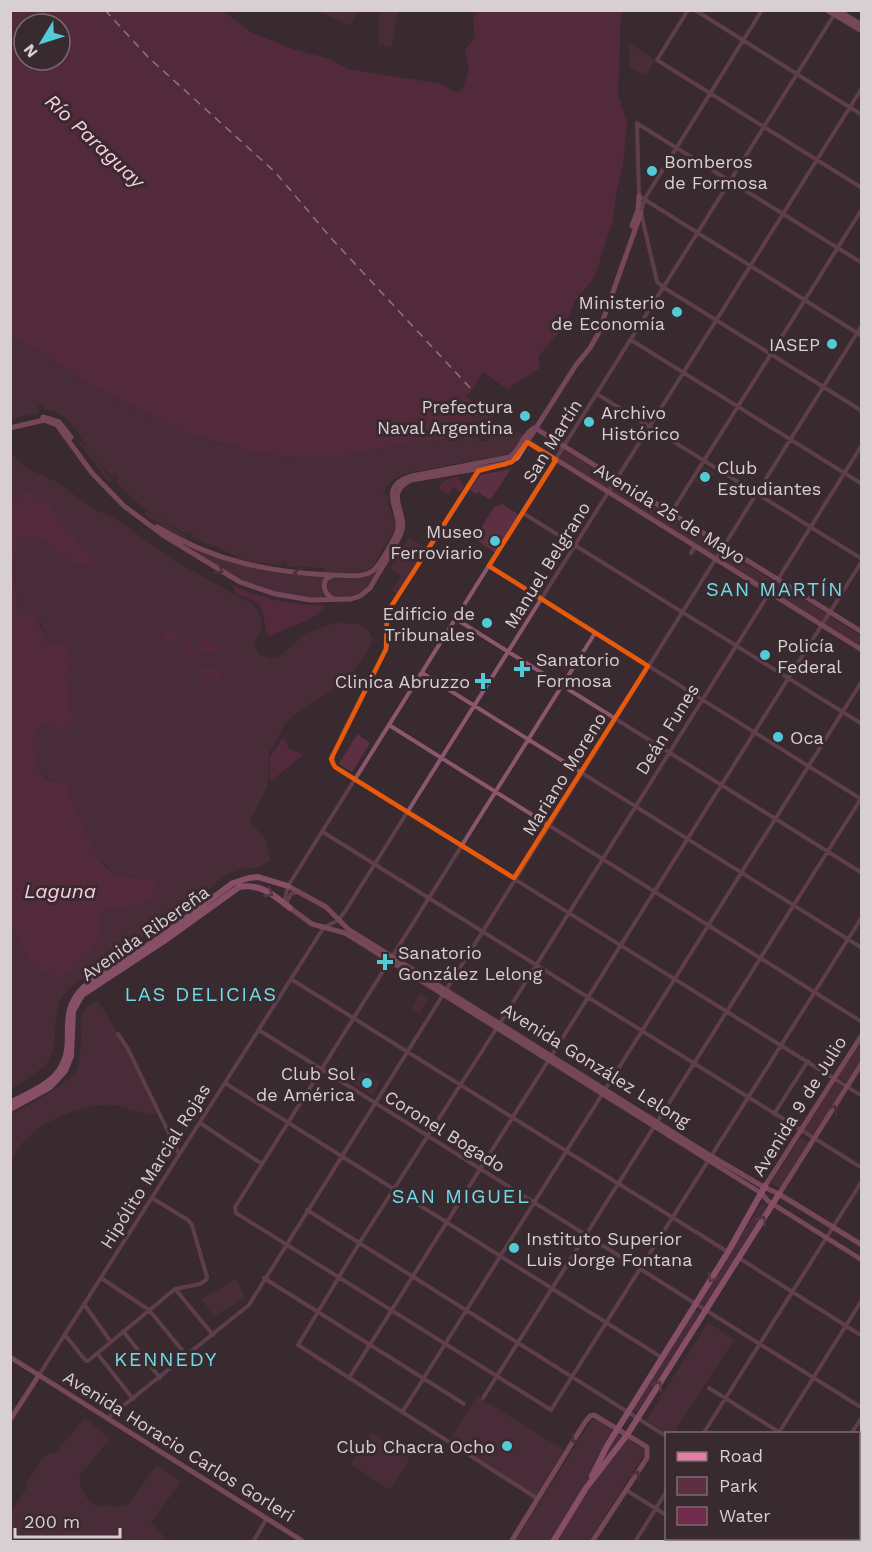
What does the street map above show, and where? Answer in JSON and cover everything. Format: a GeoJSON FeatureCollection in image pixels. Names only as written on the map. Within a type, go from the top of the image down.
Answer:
{"type":"FeatureCollection","features":[{"type":"Feature","properties":{"kind":"main road"},"geometry":{"type":"LineString","coordinates":[[827,10],[836,12],[861,25]]}},
{"type":"Feature","properties":{"kind":"main road"},"geometry":{"type":"LineString","coordinates":[[836,12],[861,31]]}},
{"type":"Feature","properties":{"kind":"main road"},"geometry":{"type":"LineString","coordinates":[[10,426],[38,417],[55,419],[63,425],[80,454],[104,486],[136,516],[232,578],[256,589],[287,597],[335,600],[356,598],[370,588],[402,529],[402,519],[396,502],[402,486],[411,480],[481,466],[510,457],[526,441],[573,364],[596,332],[638,210],[639,196]]}},
{"type":"Feature","properties":{"kind":"main road"},"geometry":{"type":"LineString","coordinates":[[534,428],[598,334],[641,213]]}},
{"type":"Feature","properties":{"kind":"main road","name":"Avenida 25 de Mayo"},"geometry":{"type":"LineString","coordinates":[[534,428],[861,632]]}},
{"type":"Feature","properties":{"kind":"main road","name":"Avenida 25 de Mayo"},"geometry":{"type":"LineString","coordinates":[[526,441],[608,492],[693,550],[715,559],[861,650]]}},
{"type":"Feature","properties":{"kind":"main road"},"geometry":{"type":"LineString","coordinates":[[80,454],[100,478],[134,510],[157,527],[193,546],[222,558],[260,568],[334,575],[364,574],[373,571],[378,565],[398,529],[393,494],[404,479],[481,466]]}},
{"type":"Feature","properties":{"kind":"main road"},"geometry":{"type":"LineString","coordinates":[[334,575],[326,579],[324,587],[327,595],[335,600]]}},
{"type":"Feature","properties":{"kind":"main road","name":"Avenida Ribereña"},"geometry":{"type":"LineString","coordinates":[[10,1103],[48,1082],[61,1068],[67,1053],[68,1013],[75,997],[84,987],[159,938],[233,883],[258,877],[288,886]]}},
{"type":"Feature","properties":{"kind":"main road","name":"Avenida Ribereña"},"geometry":{"type":"LineString","coordinates":[[10,1109],[50,1087],[65,1071],[71,1056],[74,1011],[77,1002],[88,989],[159,945],[239,887],[252,886],[264,889],[288,906]]}},
{"type":"Feature","properties":{"kind":"main road","name":"Avenida González Lelong"},"geometry":{"type":"LineString","coordinates":[[288,886],[326,907],[350,933]]}},
{"type":"Feature","properties":{"kind":"main road","name":"Avenida González Lelong"},"geometry":{"type":"LineString","coordinates":[[288,906],[312,924],[350,933],[391,958],[710,1158],[762,1194],[772,1204],[861,1260]]}},
{"type":"Feature","properties":{"kind":"main road","name":"Avenida 9 de Julio"},"geometry":{"type":"LineString","coordinates":[[586,1488],[627,1411],[696,1304],[765,1186],[861,1035]]}},
{"type":"Feature","properties":{"kind":"main road","name":"Avenida 9 de Julio"},"geometry":{"type":"LineString","coordinates":[[586,1488],[638,1418],[861,1063]]}},
{"type":"Feature","properties":{"kind":"main road","name":"Avenida González Lelong"},"geometry":{"type":"LineString","coordinates":[[710,1158],[779,1194],[861,1245]]}},
{"type":"Feature","properties":{"kind":"main road"},"geometry":{"type":"LineString","coordinates":[[790,1215],[788,1209],[791,1205],[803,1208]]}},
{"type":"Feature","properties":{"kind":"main road","name":"Avenida Horacio Carlos Gorleri"},"geometry":{"type":"LineString","coordinates":[[10,1357],[304,1542]]}},
{"type":"Feature","properties":{"kind":"main road","name":"Hipólito Marcial Rojas"},"geometry":{"type":"LineString","coordinates":[[10,1420],[39,1375]]}},
{"type":"Feature","properties":{"kind":"main road"},"geometry":{"type":"LineString","coordinates":[[511,1542],[590,1416],[598,1417],[627,1434],[647,1448],[648,1452],[647,1458],[596,1540]]}},
{"type":"Feature","properties":{"kind":"main road"},"geometry":{"type":"LineString","coordinates":[[552,1542],[586,1488]]}},
{"type":"Feature","properties":{"kind":"street"},"geometry":{"type":"LineString","coordinates":[[688,10],[657,60],[861,188]]}},
{"type":"Feature","properties":{"kind":"street"},"geometry":{"type":"LineString","coordinates":[[695,10],[861,115]]}},
{"type":"Feature","properties":{"kind":"street"},"geometry":{"type":"LineString","coordinates":[[762,10],[644,200],[641,213],[656,277],[663,287],[861,411]]}},
{"type":"Feature","properties":{"kind":"street","name":"San Martín"},"geometry":{"type":"LineString","coordinates":[[288,886],[836,12]]}},
{"type":"Feature","properties":{"kind":"street","name":"Manuel Belgrano"},"geometry":{"type":"LineString","coordinates":[[324,927],[339,919],[375,864],[861,88]]}},
{"type":"Feature","properties":{"kind":"street"},"geometry":{"type":"LineString","coordinates":[[861,263],[637,123],[639,196],[861,336]]}},
{"type":"Feature","properties":{"kind":"street"},"geometry":{"type":"LineString","coordinates":[[671,513],[861,209]]}},
{"type":"Feature","properties":{"kind":"street","name":"Mariano Moreno"},"geometry":{"type":"LineString","coordinates":[[108,1419],[249,1305],[861,324]]}},
{"type":"Feature","properties":{"kind":"street"},"geometry":{"type":"LineString","coordinates":[[631,340],[861,484]]}},
{"type":"Feature","properties":{"kind":"street"},"geometry":{"type":"LineString","coordinates":[[538,1499],[350,1378],[861,560],[597,394]]}},
{"type":"Feature","properties":{"kind":"street","name":"Deán Funes"},"geometry":{"type":"LineString","coordinates":[[350,1378],[298,1345],[360,1242],[861,445]]}},
{"type":"Feature","properties":{"kind":"street"},"geometry":{"type":"LineString","coordinates":[[481,466],[387,613],[385,625],[388,642],[386,649],[331,759],[335,767],[861,1095]]}},
{"type":"Feature","properties":{"kind":"street"},"geometry":{"type":"LineString","coordinates":[[523,513],[861,724]]}},
{"type":"Feature","properties":{"kind":"street"},"geometry":{"type":"LineString","coordinates":[[483,1398],[861,798],[489,566]]}},
{"type":"Feature","properties":{"kind":"street"},"geometry":{"type":"LineString","coordinates":[[456,619],[861,873]]}},
{"type":"Feature","properties":{"kind":"street"},"geometry":{"type":"LineString","coordinates":[[595,633],[262,1164],[235,1209],[236,1213],[551,1410],[861,917]]}},
{"type":"Feature","properties":{"kind":"street"},"geometry":{"type":"LineString","coordinates":[[422,673],[861,948]]}},
{"type":"Feature","properties":{"kind":"street"},"geometry":{"type":"LineString","coordinates":[[403,1411],[861,681]]}},
{"type":"Feature","properties":{"kind":"street"},"geometry":{"type":"LineString","coordinates":[[389,725],[861,1022]]}},
{"type":"Feature","properties":{"kind":"street"},"geometry":{"type":"LineString","coordinates":[[323,832],[861,1168]]}},
{"type":"Feature","properties":{"kind":"street"},"geometry":{"type":"LineString","coordinates":[[288,886],[285,894],[288,906]]}},
{"type":"Feature","properties":{"kind":"street"},"geometry":{"type":"LineString","coordinates":[[288,906],[291,894],[298,891]]}},
{"type":"Feature","properties":{"kind":"street","name":"Hipólito Marcial Rojas"},"geometry":{"type":"LineString","coordinates":[[39,1375],[324,927]]}},
{"type":"Feature","properties":{"kind":"street"},"geometry":{"type":"LineString","coordinates":[[291,979],[728,1252]]}},
{"type":"Feature","properties":{"kind":"street","name":"Coronel Bogado"},"geometry":{"type":"LineString","coordinates":[[259,1030],[861,1408]]}},
{"type":"Feature","properties":{"kind":"street"},"geometry":{"type":"LineString","coordinates":[[118,1034],[180,1155]]}},
{"type":"Feature","properties":{"kind":"street"},"geometry":{"type":"LineString","coordinates":[[774,1114],[808,1062]]}},
{"type":"Feature","properties":{"kind":"street"},"geometry":{"type":"LineString","coordinates":[[225,1083],[662,1358]]}},
{"type":"Feature","properties":{"kind":"street"},"geometry":{"type":"LineString","coordinates":[[200,1123],[262,1164]]}},
{"type":"Feature","properties":{"kind":"street"},"geometry":{"type":"LineString","coordinates":[[704,1432],[861,1181]]}},
{"type":"Feature","properties":{"kind":"street"},"geometry":{"type":"LineString","coordinates":[[65,1335],[87,1362],[175,1289],[200,1284],[206,1280],[192,1225],[188,1220],[152,1198]]}},
{"type":"Feature","properties":{"kind":"street"},"geometry":{"type":"LineString","coordinates":[[307,1210],[665,1435]]}},
{"type":"Feature","properties":{"kind":"street"},"geometry":{"type":"LineString","coordinates":[[738,1258],[861,1336]]}},
{"type":"Feature","properties":{"kind":"street"},"geometry":{"type":"LineString","coordinates":[[101,1278],[149,1310],[187,1356]]}},
{"type":"Feature","properties":{"kind":"street"},"geometry":{"type":"LineString","coordinates":[[264,1278],[464,1404]]}},
{"type":"Feature","properties":{"kind":"street"},"geometry":{"type":"LineString","coordinates":[[175,1289],[213,1335]]}},
{"type":"Feature","properties":{"kind":"street"},"geometry":{"type":"LineString","coordinates":[[780,1432],[861,1300]]}},
{"type":"Feature","properties":{"kind":"street"},"geometry":{"type":"LineString","coordinates":[[84,1304],[111,1342]]}},
{"type":"Feature","properties":{"kind":"street"},"geometry":{"type":"LineString","coordinates":[[123,1332],[160,1378]]}},
{"type":"Feature","properties":{"kind":"street"},"geometry":{"type":"LineString","coordinates":[[98,1353],[133,1399]]}},
{"type":"Feature","properties":{"kind":"street"},"geometry":{"type":"LineString","coordinates":[[709,1388],[777,1432]]}},
{"type":"Feature","properties":{"kind":"street"},"geometry":{"type":"LineString","coordinates":[[852,1432],[861,1417]]}},
{"type":"Feature","properties":{"kind":"street"},"geometry":{"type":"LineString","coordinates":[[626,1490],[665,1514]]}},
{"type":"Feature","properties":{"kind":"street"},"geometry":{"type":"LineString","coordinates":[[635,1542],[665,1494]]}},
{"type":"Feature","properties":{"kind":"street"},"geometry":{"type":"LineString","coordinates":[[253,1542],[267,1518]]}},
{"type":"Feature","properties":{"kind":"highlighted area"},"geometry":{"type":"Polygon","coordinates":[[[527,442],[556,460],[489,566],[648,666],[514,878],[335,767],[331,759],[386,649],[387,613],[478,471],[512,462],[527,442]]]}},
{"type":"Feature","properties":{"kind":"green space"},"geometry":{"type":"Polygon","coordinates":[[[320,11],[359,11],[349,26],[320,11]]]}},
{"type":"Feature","properties":{"kind":"green space"},"geometry":{"type":"Polygon","coordinates":[[[379,11],[398,11],[392,47],[378,44],[379,11]]]}},
{"type":"Feature","properties":{"kind":"green space"},"geometry":{"type":"Polygon","coordinates":[[[629,42],[655,60],[646,76],[629,67],[629,42]]]}},
{"type":"Feature","properties":{"kind":"green space"},"geometry":{"type":"Polygon","coordinates":[[[11,334],[80,379],[148,416],[212,441],[254,452],[279,456],[331,458],[412,442],[455,439],[462,435],[476,413],[478,405],[493,416],[479,441],[486,442],[500,422],[523,435],[510,454],[412,472],[391,482],[383,494],[390,496],[388,503],[396,527],[372,568],[359,572],[323,572],[323,568],[287,566],[287,562],[282,561],[281,565],[250,561],[283,568],[283,570],[234,560],[235,557],[244,559],[191,537],[193,533],[188,531],[186,534],[157,517],[116,482],[119,478],[114,474],[111,476],[71,424],[60,414],[44,409],[43,405],[38,405],[38,413],[11,419],[11,334]]]}},
{"type":"Feature","properties":{"kind":"green space"},"geometry":{"type":"Polygon","coordinates":[[[81,441],[113,481],[110,483],[78,442],[81,441]]]}},
{"type":"Feature","properties":{"kind":"green space"},"geometry":{"type":"Polygon","coordinates":[[[563,449],[861,636],[861,647],[558,457],[563,449]]]}},
{"type":"Feature","properties":{"kind":"green space"},"geometry":{"type":"Polygon","coordinates":[[[11,454],[28,469],[53,480],[96,510],[113,517],[180,564],[254,605],[262,624],[254,644],[259,654],[270,659],[280,656],[304,634],[335,623],[359,624],[369,631],[373,640],[364,658],[343,681],[288,721],[269,752],[268,785],[250,821],[265,839],[271,860],[258,868],[246,868],[228,874],[187,906],[69,988],[60,1001],[56,1017],[54,1046],[47,1065],[11,1089],[10,925],[21,943],[98,923],[106,910],[119,907],[133,876],[114,874],[95,854],[94,845],[86,833],[67,784],[55,782],[43,775],[35,757],[34,740],[43,722],[51,725],[73,720],[64,679],[71,667],[56,653],[41,623],[21,616],[17,612],[15,555],[19,546],[27,540],[39,537],[72,561],[87,566],[97,566],[96,559],[89,555],[50,505],[29,492],[21,494],[11,507],[11,454]]]}},
{"type":"Feature","properties":{"kind":"green space","name":"Club Estudiantes"},"geometry":{"type":"Polygon","coordinates":[[[704,467],[715,473],[705,488],[695,481],[704,467]]]}},
{"type":"Feature","properties":{"kind":"green space"},"geometry":{"type":"Polygon","coordinates":[[[511,469],[490,500],[470,490],[480,475],[511,469]]]}},
{"type":"Feature","properties":{"kind":"green space"},"geometry":{"type":"Polygon","coordinates":[[[502,504],[521,516],[497,554],[479,542],[476,536],[494,507],[502,504]]]}},
{"type":"Feature","properties":{"kind":"green space"},"geometry":{"type":"Polygon","coordinates":[[[146,511],[187,537],[185,540],[144,514],[146,511]]]}},
{"type":"Feature","properties":{"kind":"green space"},"geometry":{"type":"Polygon","coordinates":[[[409,537],[425,547],[397,594],[391,590],[401,577],[390,568],[409,537]]]}},
{"type":"Feature","properties":{"kind":"green space"},"geometry":{"type":"Polygon","coordinates":[[[184,544],[235,564],[287,575],[324,577],[321,590],[324,598],[265,590],[233,576],[184,544]]]}},
{"type":"Feature","properties":{"kind":"green space"},"geometry":{"type":"Polygon","coordinates":[[[375,573],[364,590],[356,595],[336,598],[329,593],[326,587],[331,579],[366,578],[375,573]]]}},
{"type":"Feature","properties":{"kind":"green space"},"geometry":{"type":"Polygon","coordinates":[[[357,734],[370,743],[352,772],[339,764],[357,734]]]}},
{"type":"Feature","properties":{"kind":"green space"},"geometry":{"type":"Polygon","coordinates":[[[420,994],[428,999],[420,1013],[411,1008],[420,994]]]}},
{"type":"Feature","properties":{"kind":"green space"},"geometry":{"type":"Polygon","coordinates":[[[98,1001],[128,1049],[159,1113],[148,1114],[114,1105],[92,1106],[70,1112],[39,1128],[23,1142],[11,1160],[11,1115],[59,1086],[75,1073],[79,1061],[83,1012],[98,1001]]]}},
{"type":"Feature","properties":{"kind":"green space"},"geometry":{"type":"Polygon","coordinates":[[[861,1037],[861,1060],[848,1081],[843,1081],[837,1076],[861,1037]]]}},
{"type":"Feature","properties":{"kind":"green space","name":"Club Sol de América"},"geometry":{"type":"Polygon","coordinates":[[[362,1070],[380,1082],[372,1095],[354,1083],[362,1070]]]}},
{"type":"Feature","properties":{"kind":"green space"},"geometry":{"type":"Polygon","coordinates":[[[835,1083],[843,1088],[816,1134],[811,1134],[805,1129],[835,1083]]]}},
{"type":"Feature","properties":{"kind":"green space"},"geometry":{"type":"Polygon","coordinates":[[[801,1137],[809,1142],[779,1189],[771,1183],[801,1137]]]}},
{"type":"Feature","properties":{"kind":"green space"},"geometry":{"type":"Polygon","coordinates":[[[762,1203],[766,1208],[705,1305],[702,1306],[699,1302],[762,1203]]]}},
{"type":"Feature","properties":{"kind":"green space"},"geometry":{"type":"Polygon","coordinates":[[[235,1279],[246,1297],[214,1317],[202,1299],[235,1279]]]}},
{"type":"Feature","properties":{"kind":"green space"},"geometry":{"type":"Polygon","coordinates":[[[695,1310],[698,1310],[699,1314],[638,1411],[635,1412],[633,1410],[695,1310]]]}},
{"type":"Feature","properties":{"kind":"green space"},"geometry":{"type":"Polygon","coordinates":[[[708,1322],[734,1340],[675,1432],[666,1432],[646,1420],[708,1322]]]}},
{"type":"Feature","properties":{"kind":"green space","name":"Club Chacra Ocho"},"geometry":{"type":"Polygon","coordinates":[[[477,1396],[564,1450],[536,1496],[449,1441],[477,1396]]]}},
{"type":"Feature","properties":{"kind":"green space"},"geometry":{"type":"Polygon","coordinates":[[[85,1418],[110,1439],[79,1476],[85,1495],[93,1504],[104,1507],[111,1505],[118,1508],[121,1504],[127,1506],[157,1465],[181,1482],[151,1523],[165,1541],[11,1541],[11,1511],[26,1489],[27,1482],[43,1458],[50,1452],[54,1454],[85,1418]]]}},
{"type":"Feature","properties":{"kind":"green space"},"geometry":{"type":"Polygon","coordinates":[[[592,1420],[598,1420],[643,1449],[645,1453],[589,1541],[514,1542],[592,1420]]]}},
{"type":"Feature","properties":{"kind":"green space"},"geometry":{"type":"Polygon","coordinates":[[[372,1433],[410,1459],[390,1490],[351,1464],[372,1433]]]}},
{"type":"Feature","properties":{"kind":"water","name":"Río Paraguay"},"geometry":{"type":"Polygon","coordinates":[[[10,11],[223,11],[252,33],[293,49],[329,59],[348,69],[442,84],[456,93],[463,89],[469,69],[465,49],[475,38],[473,21],[476,11],[621,11],[618,95],[627,123],[623,165],[613,220],[594,278],[575,301],[565,326],[538,358],[540,368],[507,389],[483,372],[472,390],[465,396],[478,405],[478,409],[462,435],[455,439],[412,442],[331,458],[279,456],[254,452],[193,435],[153,418],[84,381],[11,334],[10,11]]]}},
{"type":"Feature","properties":{"kind":"water"},"geometry":{"type":"Polygon","coordinates":[[[457,476],[464,486],[460,493],[454,486],[449,494],[439,488],[442,482],[457,476]]]}},
{"type":"Feature","properties":{"kind":"water","name":"Laguna"},"geometry":{"type":"Polygon","coordinates":[[[29,492],[50,505],[89,555],[99,562],[97,566],[78,564],[39,537],[27,539],[19,546],[15,555],[14,578],[17,612],[21,616],[31,612],[50,646],[64,642],[69,652],[69,669],[64,679],[71,689],[68,697],[73,720],[68,727],[61,729],[42,722],[33,742],[39,770],[45,779],[56,783],[67,783],[86,833],[94,845],[95,854],[104,865],[114,874],[155,881],[159,894],[147,902],[134,906],[106,910],[98,923],[100,935],[90,951],[74,969],[61,976],[49,975],[34,967],[11,925],[10,507],[21,494],[29,492]]]}},
{"type":"Feature","properties":{"kind":"water"},"geometry":{"type":"Polygon","coordinates":[[[232,585],[278,601],[327,606],[311,619],[269,636],[261,608],[253,601],[235,593],[232,585]]]}},
{"type":"Feature","properties":{"kind":"water"},"geometry":{"type":"Polygon","coordinates":[[[166,630],[174,633],[180,639],[173,645],[162,635],[166,630]]]}},
{"type":"Feature","properties":{"kind":"water"},"geometry":{"type":"Polygon","coordinates":[[[207,639],[211,643],[216,643],[217,653],[208,650],[203,653],[199,648],[200,643],[207,639]]]}},
{"type":"Feature","properties":{"kind":"water"},"geometry":{"type":"Polygon","coordinates":[[[185,640],[190,642],[190,649],[196,650],[195,654],[187,657],[180,648],[185,640]]]}},
{"type":"Feature","properties":{"kind":"water"},"geometry":{"type":"Polygon","coordinates":[[[209,666],[221,674],[221,677],[215,680],[211,677],[207,683],[203,683],[202,673],[195,672],[201,667],[204,669],[209,666]]]}},
{"type":"Feature","properties":{"kind":"water"},"geometry":{"type":"Polygon","coordinates":[[[284,738],[289,749],[304,754],[271,781],[270,759],[281,739],[284,738]]]}},
{"type":"Feature","properties":{"kind":"ferry route"},"geometry":{"type":"LineString","coordinates":[[105,10],[148,57],[275,172],[331,238],[472,390]]}},
{"type":"Feature","properties":{"kind":"place","name":"Bomberos de Formosa"},"geometry":{"type":"Point","coordinates":[652,171]}},
{"type":"Feature","properties":{"kind":"place","name":"Ministerio de Economía"},"geometry":{"type":"Point","coordinates":[677,312]}},
{"type":"Feature","properties":{"kind":"place","name":"IASEP"},"geometry":{"type":"Point","coordinates":[832,344]}},
{"type":"Feature","properties":{"kind":"place","name":"Prefectura Naval Argentina"},"geometry":{"type":"Point","coordinates":[525,416]}},
{"type":"Feature","properties":{"kind":"place","name":"Archivo Histórico"},"geometry":{"type":"Point","coordinates":[589,422]}},
{"type":"Feature","properties":{"kind":"place","name":"Club Estudiantes"},"geometry":{"type":"Point","coordinates":[705,477]}},
{"type":"Feature","properties":{"kind":"place","name":"Museo Ferroviario"},"geometry":{"type":"Point","coordinates":[495,541]}},
{"type":"Feature","properties":{"kind":"place","name":"Edificio de Tribunales"},"geometry":{"type":"Point","coordinates":[487,623]}},
{"type":"Feature","properties":{"kind":"place","name":"Policía Federal"},"geometry":{"type":"Point","coordinates":[765,655]}},
{"type":"Feature","properties":{"kind":"place","name":"Sanatorio Formosa"},"geometry":{"type":"Point","coordinates":[522,669]}},
{"type":"Feature","properties":{"kind":"place","name":"Clinica Abruzzo"},"geometry":{"type":"Point","coordinates":[483,681]}},
{"type":"Feature","properties":{"kind":"place","name":"Oca"},"geometry":{"type":"Point","coordinates":[778,737]}},
{"type":"Feature","properties":{"kind":"place","name":"Sanatorio González Lelong"},"geometry":{"type":"Point","coordinates":[385,962]}},
{"type":"Feature","properties":{"kind":"place","name":"Club Sol de América"},"geometry":{"type":"Point","coordinates":[367,1083]}},
{"type":"Feature","properties":{"kind":"place","name":"Instituto Superior Luis Jorge Fontana"},"geometry":{"type":"Point","coordinates":[514,1248]}},
{"type":"Feature","properties":{"kind":"place","name":"Club Chacra Ocho"},"geometry":{"type":"Point","coordinates":[507,1446]}},
{"type":"Feature","properties":{"kind":"district","name":"SAN MARTÍN"},"geometry":{"type":"Point","coordinates":[775,589]}},
{"type":"Feature","properties":{"kind":"district","name":"LAS DELICIAS"},"geometry":{"type":"Point","coordinates":[201,994]}},
{"type":"Feature","properties":{"kind":"district","name":"SAN MIGUEL"},"geometry":{"type":"Point","coordinates":[461,1196]}},
{"type":"Feature","properties":{"kind":"district","name":"KENNEDY"},"geometry":{"type":"Point","coordinates":[166,1359]}}]}
